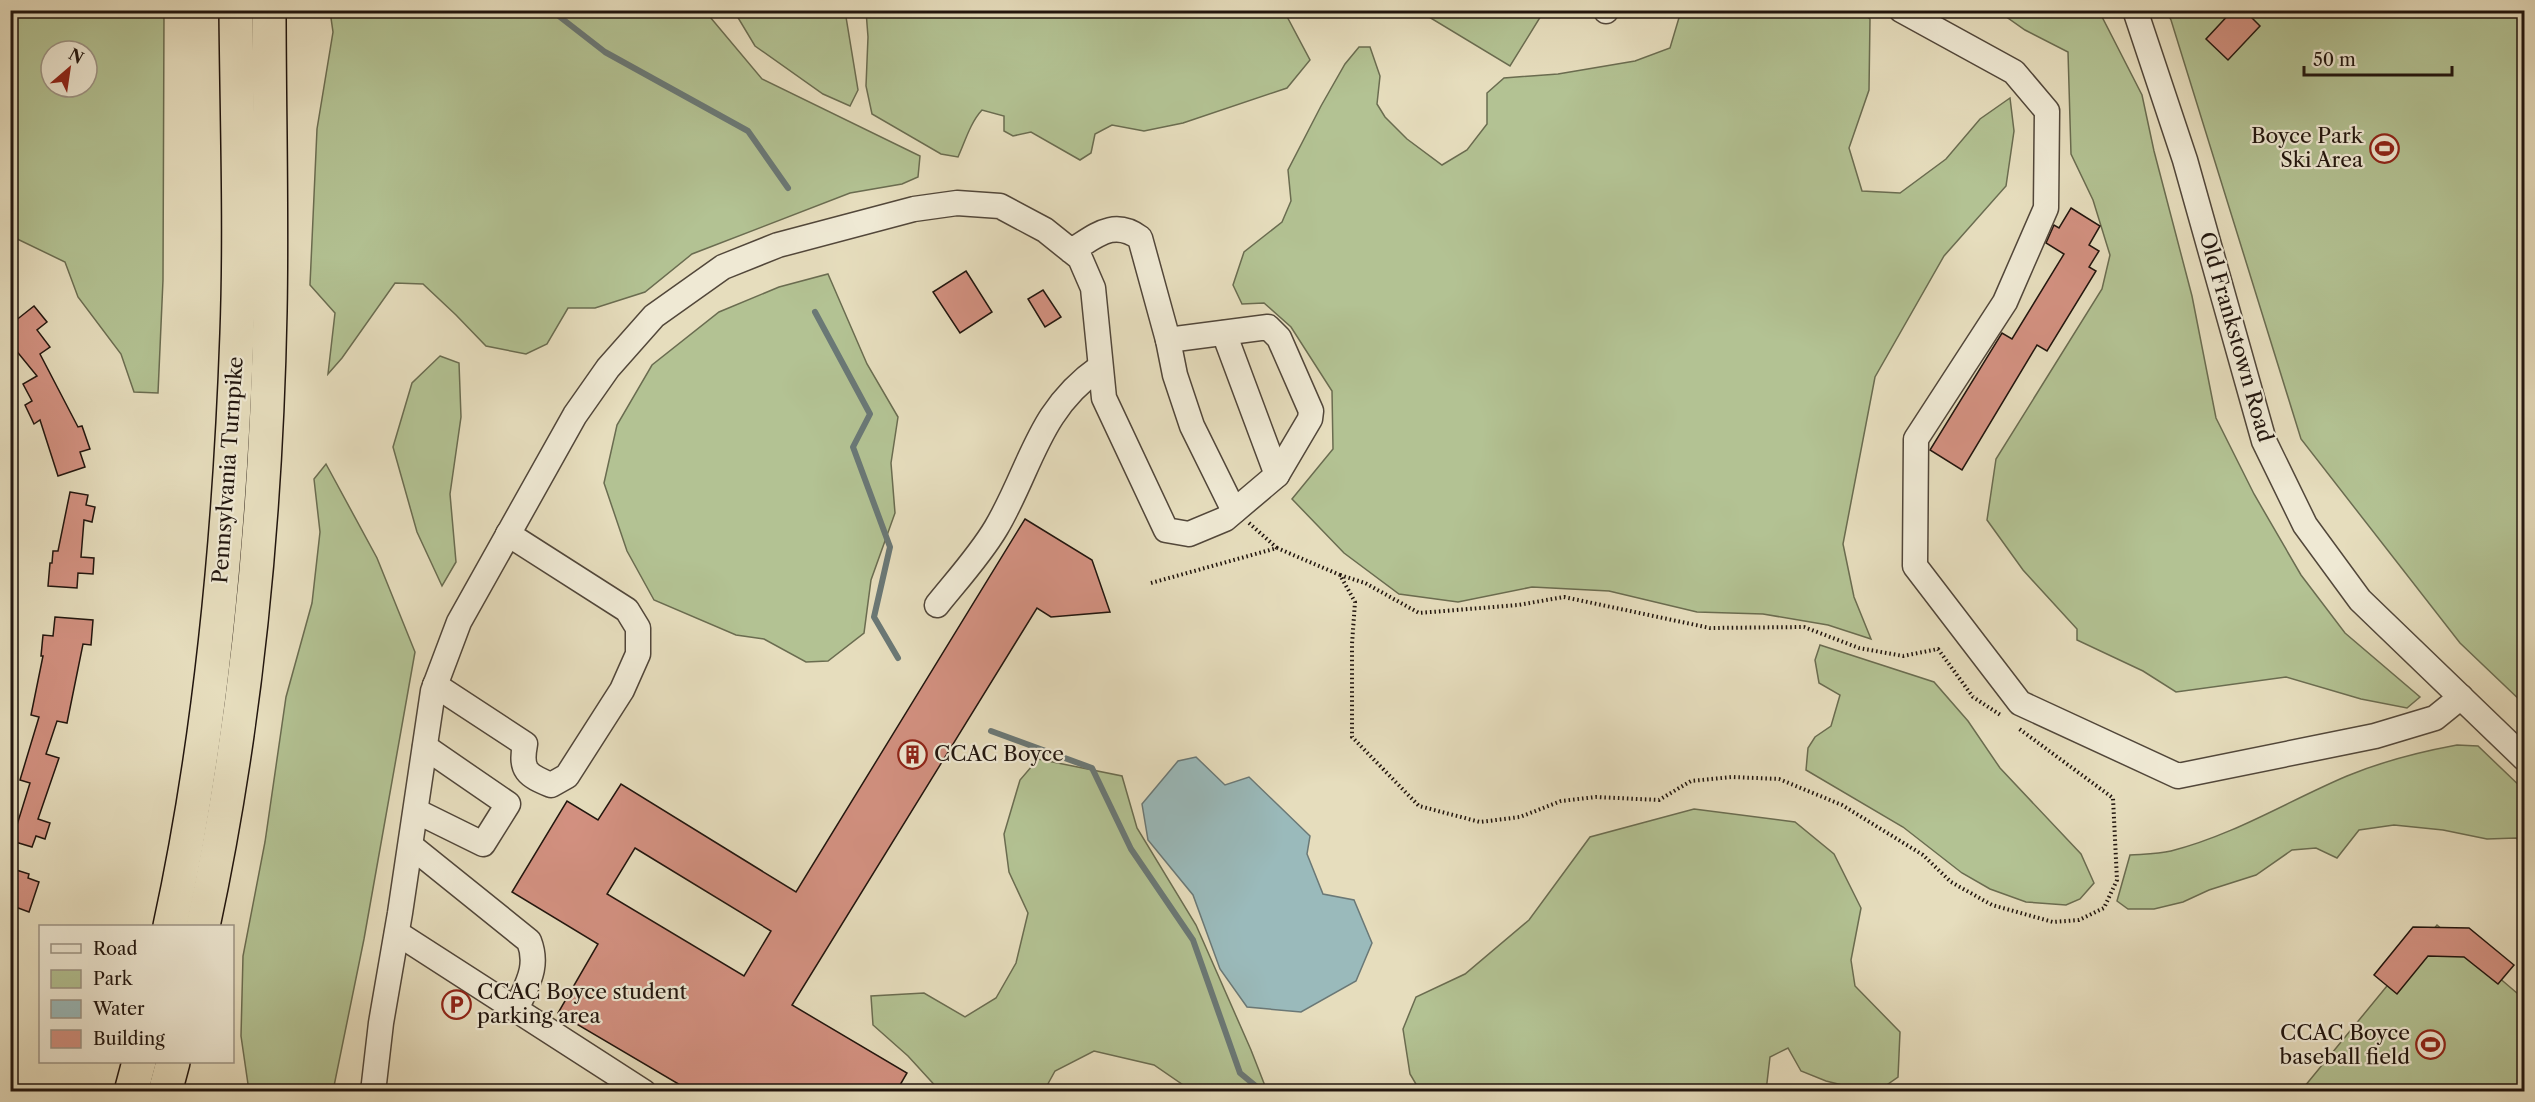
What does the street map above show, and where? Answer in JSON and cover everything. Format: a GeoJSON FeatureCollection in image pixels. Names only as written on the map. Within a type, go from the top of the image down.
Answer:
{"type":"FeatureCollection","features":[{"type":"Feature","properties":{"kind":"highway","name":"Pennsylvania Turnpike"},"geometry":{"type":"LineString","coordinates":[[170,925],[200,756],[224,557],[237,321],[236,10]]}},
{"type":"Feature","properties":{"kind":"highway","name":"Pennsylvania Turnpike"},"geometry":{"type":"LineString","coordinates":[[203,925],[231,770],[244,674],[262,482],[270,311],[269,10]]}},
{"type":"Feature","properties":{"kind":"highway"},"geometry":{"type":"LineString","coordinates":[[131,1092],[139,1063]]}},
{"type":"Feature","properties":{"kind":"highway"},"geometry":{"type":"LineString","coordinates":[[165,1092],[173,1063]]}},
{"type":"Feature","properties":{"kind":"street"},"geometry":{"type":"LineString","coordinates":[[1901,10],[2014,72],[2047,111],[2046,208],[2005,302],[1916,440],[1915,566],[2020,703],[2178,776],[2375,736],[2435,718],[2461,698]]}},
{"type":"Feature","properties":{"kind":"street","name":"Old Frankstown Road"},"geometry":{"type":"LineString","coordinates":[[2135,10],[2185,160],[2265,441],[2306,525],[2360,600],[2524,758]]}},
{"type":"Feature","properties":{"kind":"street"},"geometry":{"type":"LineString","coordinates":[[373,1092],[381,1023],[435,685],[459,622],[575,415],[608,368],[654,316],[723,267],[789,242],[914,209],[957,203],[1000,206],[1045,230],[1080,258],[1093,288],[1104,398],[1166,530],[1189,534],[1225,519],[1277,475],[1310,419],[1311,411],[1279,339],[1268,327],[1168,340]]}},
{"type":"Feature","properties":{"kind":"street"},"geometry":{"type":"LineString","coordinates":[[1071,251],[1109,229],[1130,231],[1140,238],[1168,340],[1175,375],[1192,426],[1234,511]]}},
{"type":"Feature","properties":{"kind":"street"},"geometry":{"type":"LineString","coordinates":[[1224,333],[1277,475]]}},
{"type":"Feature","properties":{"kind":"street"},"geometry":{"type":"LineString","coordinates":[[938,605],[995,530],[1048,421],[1078,382],[1100,368]]}},
{"type":"Feature","properties":{"kind":"street"},"geometry":{"type":"LineString","coordinates":[[435,685],[525,744],[522,761],[530,776],[551,785],[567,776],[622,690],[638,654],[638,628],[627,610],[508,534]]}},
{"type":"Feature","properties":{"kind":"street"},"geometry":{"type":"LineString","coordinates":[[416,811],[483,844],[508,804],[425,747]]}},
{"type":"Feature","properties":{"kind":"street"},"geometry":{"type":"LineString","coordinates":[[411,846],[529,941],[534,956],[532,972],[517,1008]]}},
{"type":"Feature","properties":{"kind":"street"},"geometry":{"type":"LineString","coordinates":[[397,933],[517,1008],[632,1088]]}},
{"type":"Feature","properties":{"kind":"path"},"geometry":{"type":"LineString","coordinates":[[1234,511],[1277,548],[1365,584],[1419,613],[1518,605],[1564,597],[1710,628],[1804,627],[1859,648],[1903,656],[1938,649],[1973,697],[2003,717]]}},
{"type":"Feature","properties":{"kind":"path"},"geometry":{"type":"LineString","coordinates":[[1151,584],[1277,548]]}},
{"type":"Feature","properties":{"kind":"path"},"geometry":{"type":"LineString","coordinates":[[1340,575],[1355,602],[1352,645],[1352,737],[1419,806],[1480,822],[1520,817],[1561,801],[1596,797],[1659,800],[1691,781],[1732,777],[1779,779],[1842,806],[1923,855],[1951,882],[1992,905],[2053,922],[2079,920],[2104,908],[2117,880],[2113,798],[2013,724]]}},
{"type":"Feature","properties":{"kind":"green space"},"geometry":{"type":"Polygon","coordinates":[[[10,11],[164,11],[163,280],[158,393],[134,392],[121,354],[78,297],[65,262],[11,236],[10,11]]]}},
{"type":"Feature","properties":{"kind":"green space"},"geometry":{"type":"Polygon","coordinates":[[[330,11],[705,11],[762,79],[920,156],[918,177],[902,184],[850,193],[692,254],[645,292],[595,308],[568,308],[547,344],[526,354],[486,346],[423,284],[395,283],[328,374],[335,313],[310,285],[317,129],[333,32],[330,11]]]}},
{"type":"Feature","properties":{"kind":"green space"},"geometry":{"type":"Polygon","coordinates":[[[734,11],[845,11],[858,90],[850,106],[823,94],[755,46],[734,11]]]}},
{"type":"Feature","properties":{"kind":"green space"},"geometry":{"type":"Polygon","coordinates":[[[866,11],[1284,11],[1310,60],[1287,88],[1183,123],[1144,131],[1112,125],[1095,134],[1091,153],[1080,160],[1031,132],[1013,136],[1004,131],[1004,116],[982,110],[971,127],[958,157],[941,154],[872,114],[866,86],[868,37],[866,11]]]}},
{"type":"Feature","properties":{"kind":"green space"},"geometry":{"type":"Polygon","coordinates":[[[1419,11],[1544,11],[1510,66],[1419,11]]]}},
{"type":"Feature","properties":{"kind":"green space"},"geometry":{"type":"Polygon","coordinates":[[[1681,11],[1860,11],[1870,19],[1869,90],[1849,148],[1862,191],[1900,193],[1946,159],[1980,119],[2010,98],[2014,131],[2006,186],[1944,256],[1875,377],[1843,544],[1854,597],[1871,639],[1828,625],[1763,614],[1697,612],[1609,591],[1532,587],[1458,602],[1399,594],[1344,553],[1292,499],[1333,449],[1332,391],[1291,327],[1264,303],[1242,304],[1233,285],[1244,252],[1282,222],[1291,201],[1288,170],[1345,64],[1359,47],[1370,47],[1380,76],[1377,104],[1385,117],[1407,139],[1442,165],[1467,150],[1487,124],[1487,93],[1504,78],[1558,74],[1635,61],[1670,48],[1681,11]]]}},
{"type":"Feature","properties":{"kind":"green space"},"geometry":{"type":"Polygon","coordinates":[[[1998,11],[2099,11],[2142,95],[2154,151],[2192,296],[2216,418],[2254,494],[2301,575],[2345,633],[2420,697],[2407,708],[2361,699],[2286,677],[2176,692],[2143,671],[2077,640],[2077,629],[2023,570],[1987,520],[1996,459],[2102,289],[2110,255],[2093,200],[2071,154],[2068,52],[2025,30],[1998,11]]]}},
{"type":"Feature","properties":{"kind":"green space"},"geometry":{"type":"Polygon","coordinates":[[[2166,11],[2524,11],[2524,704],[2460,643],[2301,439],[2171,20],[2166,11]]]}},
{"type":"Feature","properties":{"kind":"green space"},"geometry":{"type":"Polygon","coordinates":[[[828,274],[867,364],[898,417],[891,463],[895,513],[871,580],[864,633],[828,661],[806,662],[764,639],[736,635],[654,600],[627,551],[604,483],[617,425],[652,365],[719,312],[779,287],[828,274]]]}},
{"type":"Feature","properties":{"kind":"green space"},"geometry":{"type":"Polygon","coordinates":[[[440,356],[459,363],[461,417],[450,494],[456,562],[442,586],[417,532],[393,447],[412,383],[440,356]]]}},
{"type":"Feature","properties":{"kind":"green space"},"geometry":{"type":"Polygon","coordinates":[[[326,464],[377,558],[415,652],[364,939],[333,1091],[249,1091],[241,1036],[243,956],[265,842],[286,697],[312,603],[320,532],[314,479],[326,464]]]}},
{"type":"Feature","properties":{"kind":"green space"},"geometry":{"type":"Polygon","coordinates":[[[1820,645],[1934,682],[1968,721],[2000,768],[2081,854],[2094,883],[2080,899],[2066,905],[2026,902],[1990,889],[1962,873],[1903,827],[1806,770],[1808,748],[1815,737],[1831,726],[1840,695],[1819,683],[1815,660],[1820,645]]]}},
{"type":"Feature","properties":{"kind":"green space"},"geometry":{"type":"Polygon","coordinates":[[[2457,745],[2478,746],[2524,790],[2524,843],[2516,838],[2487,839],[2443,830],[2394,825],[2359,830],[2337,858],[2316,848],[2292,850],[2256,875],[2209,890],[2183,902],[2154,909],[2128,909],[2117,901],[2130,855],[2166,852],[2194,844],[2239,827],[2361,771],[2401,758],[2457,745]]]}},
{"type":"Feature","properties":{"kind":"green space"},"geometry":{"type":"Polygon","coordinates":[[[1038,759],[1122,776],[1137,828],[1196,925],[1267,1091],[1192,1091],[1154,1065],[1094,1051],[1055,1071],[1044,1091],[940,1091],[908,1056],[873,1025],[871,996],[924,993],[965,1017],[996,998],[1016,963],[1028,913],[1009,872],[1004,834],[1020,780],[1038,759]]]}},
{"type":"Feature","properties":{"kind":"green space"},"geometry":{"type":"Polygon","coordinates":[[[1694,809],[1795,822],[1834,854],[1861,908],[1851,960],[1855,986],[1900,1032],[1898,1077],[1878,1091],[1866,1091],[1826,1081],[1801,1071],[1788,1048],[1770,1057],[1766,1091],[1420,1091],[1410,1074],[1403,1029],[1416,997],[1465,974],[1529,920],[1590,837],[1694,809]]]}},
{"type":"Feature","properties":{"kind":"green space","name":"CCAC Boyce baseball field"},"geometry":{"type":"Polygon","coordinates":[[[2437,925],[2524,999],[2524,1091],[2300,1092],[2437,925]]]}},
{"type":"Feature","properties":{"kind":"water"},"geometry":{"type":"Polygon","coordinates":[[[1196,757],[1225,785],[1249,777],[1310,836],[1307,854],[1323,894],[1354,900],[1372,943],[1356,981],[1301,1012],[1247,1007],[1220,969],[1193,895],[1148,840],[1142,804],[1178,761],[1196,757]]]}},
{"type":"Feature","properties":{"kind":"building"},"geometry":{"type":"Polygon","coordinates":[[[2233,10],[2244,10],[2260,26],[2228,60],[2206,39],[2233,10]]]}},
{"type":"Feature","properties":{"kind":"building"},"geometry":{"type":"Polygon","coordinates":[[[2071,208],[2100,226],[2089,245],[2099,251],[2089,267],[2096,271],[2047,351],[2037,345],[1962,470],[1930,450],[2002,333],[2012,339],[2064,254],[2046,243],[2054,225],[2059,228],[2071,208]]]}},
{"type":"Feature","properties":{"kind":"building"},"geometry":{"type":"Polygon","coordinates":[[[966,271],[992,312],[960,333],[933,292],[966,271]]]}},
{"type":"Feature","properties":{"kind":"building"},"geometry":{"type":"Polygon","coordinates":[[[1043,290],[1061,317],[1045,327],[1028,299],[1043,290]]]}},
{"type":"Feature","properties":{"kind":"building"},"geometry":{"type":"Polygon","coordinates":[[[34,306],[47,322],[37,330],[50,347],[40,354],[78,427],[82,426],[90,449],[80,452],[85,467],[58,476],[40,420],[34,424],[25,405],[32,401],[23,384],[37,376],[10,343],[10,325],[34,306]]]}},
{"type":"Feature","properties":{"kind":"building"},"geometry":{"type":"Polygon","coordinates":[[[70,492],[88,495],[86,505],[95,507],[92,522],[84,520],[81,557],[94,558],[93,574],[78,573],[77,588],[48,586],[50,563],[52,563],[53,551],[58,551],[70,492]]]}},
{"type":"Feature","properties":{"kind":"building"},"geometry":{"type":"Polygon","coordinates":[[[1025,519],[1092,560],[1110,612],[1051,617],[1037,608],[792,1005],[907,1073],[896,1092],[692,1092],[558,1013],[598,944],[512,892],[567,801],[598,820],[621,784],[796,892],[1025,519]],[[635,848],[607,894],[744,976],[771,931],[635,848]]]}},
{"type":"Feature","properties":{"kind":"building"},"geometry":{"type":"Polygon","coordinates":[[[55,617],[93,620],[91,645],[83,644],[67,723],[57,721],[46,754],[59,758],[38,819],[50,823],[45,839],[36,836],[32,847],[12,841],[30,783],[20,780],[39,717],[31,715],[43,656],[41,656],[43,635],[53,636],[55,617]]]}},
{"type":"Feature","properties":{"kind":"building"},"geometry":{"type":"Polygon","coordinates":[[[10,868],[29,874],[28,878],[39,882],[29,912],[10,905],[10,868]]]}},
{"type":"Feature","properties":{"kind":"building"},"geometry":{"type":"Polygon","coordinates":[[[2413,927],[2469,928],[2514,965],[2498,984],[2464,957],[2428,956],[2397,994],[2374,975],[2413,927]]]}},
{"type":"Feature","properties":{"kind":"waterway"},"geometry":{"type":"LineString","coordinates":[[551,10],[605,52],[748,131],[788,188]]}},
{"type":"Feature","properties":{"kind":"waterway"},"geometry":{"type":"LineString","coordinates":[[815,312],[870,414],[853,447],[890,547],[874,617],[898,658]]}},
{"type":"Feature","properties":{"kind":"waterway"},"geometry":{"type":"LineString","coordinates":[[991,731],[1092,768],[1131,849],[1193,940],[1240,1073],[1263,1092]]}},
{"type":"Feature","properties":{"kind":"place","name":"Boyce Park Ski Area"},"geometry":{"type":"Point","coordinates":[2384,148]}},
{"type":"Feature","properties":{"kind":"place","name":"CCAC Boyce"},"geometry":{"type":"Point","coordinates":[913,754]}},
{"type":"Feature","properties":{"kind":"place","name":"CCAC Boyce student parking area"},"geometry":{"type":"Point","coordinates":[456,1004]}},
{"type":"Feature","properties":{"kind":"place","name":"CCAC Boyce baseball field"},"geometry":{"type":"Point","coordinates":[2431,1045]}}]}
